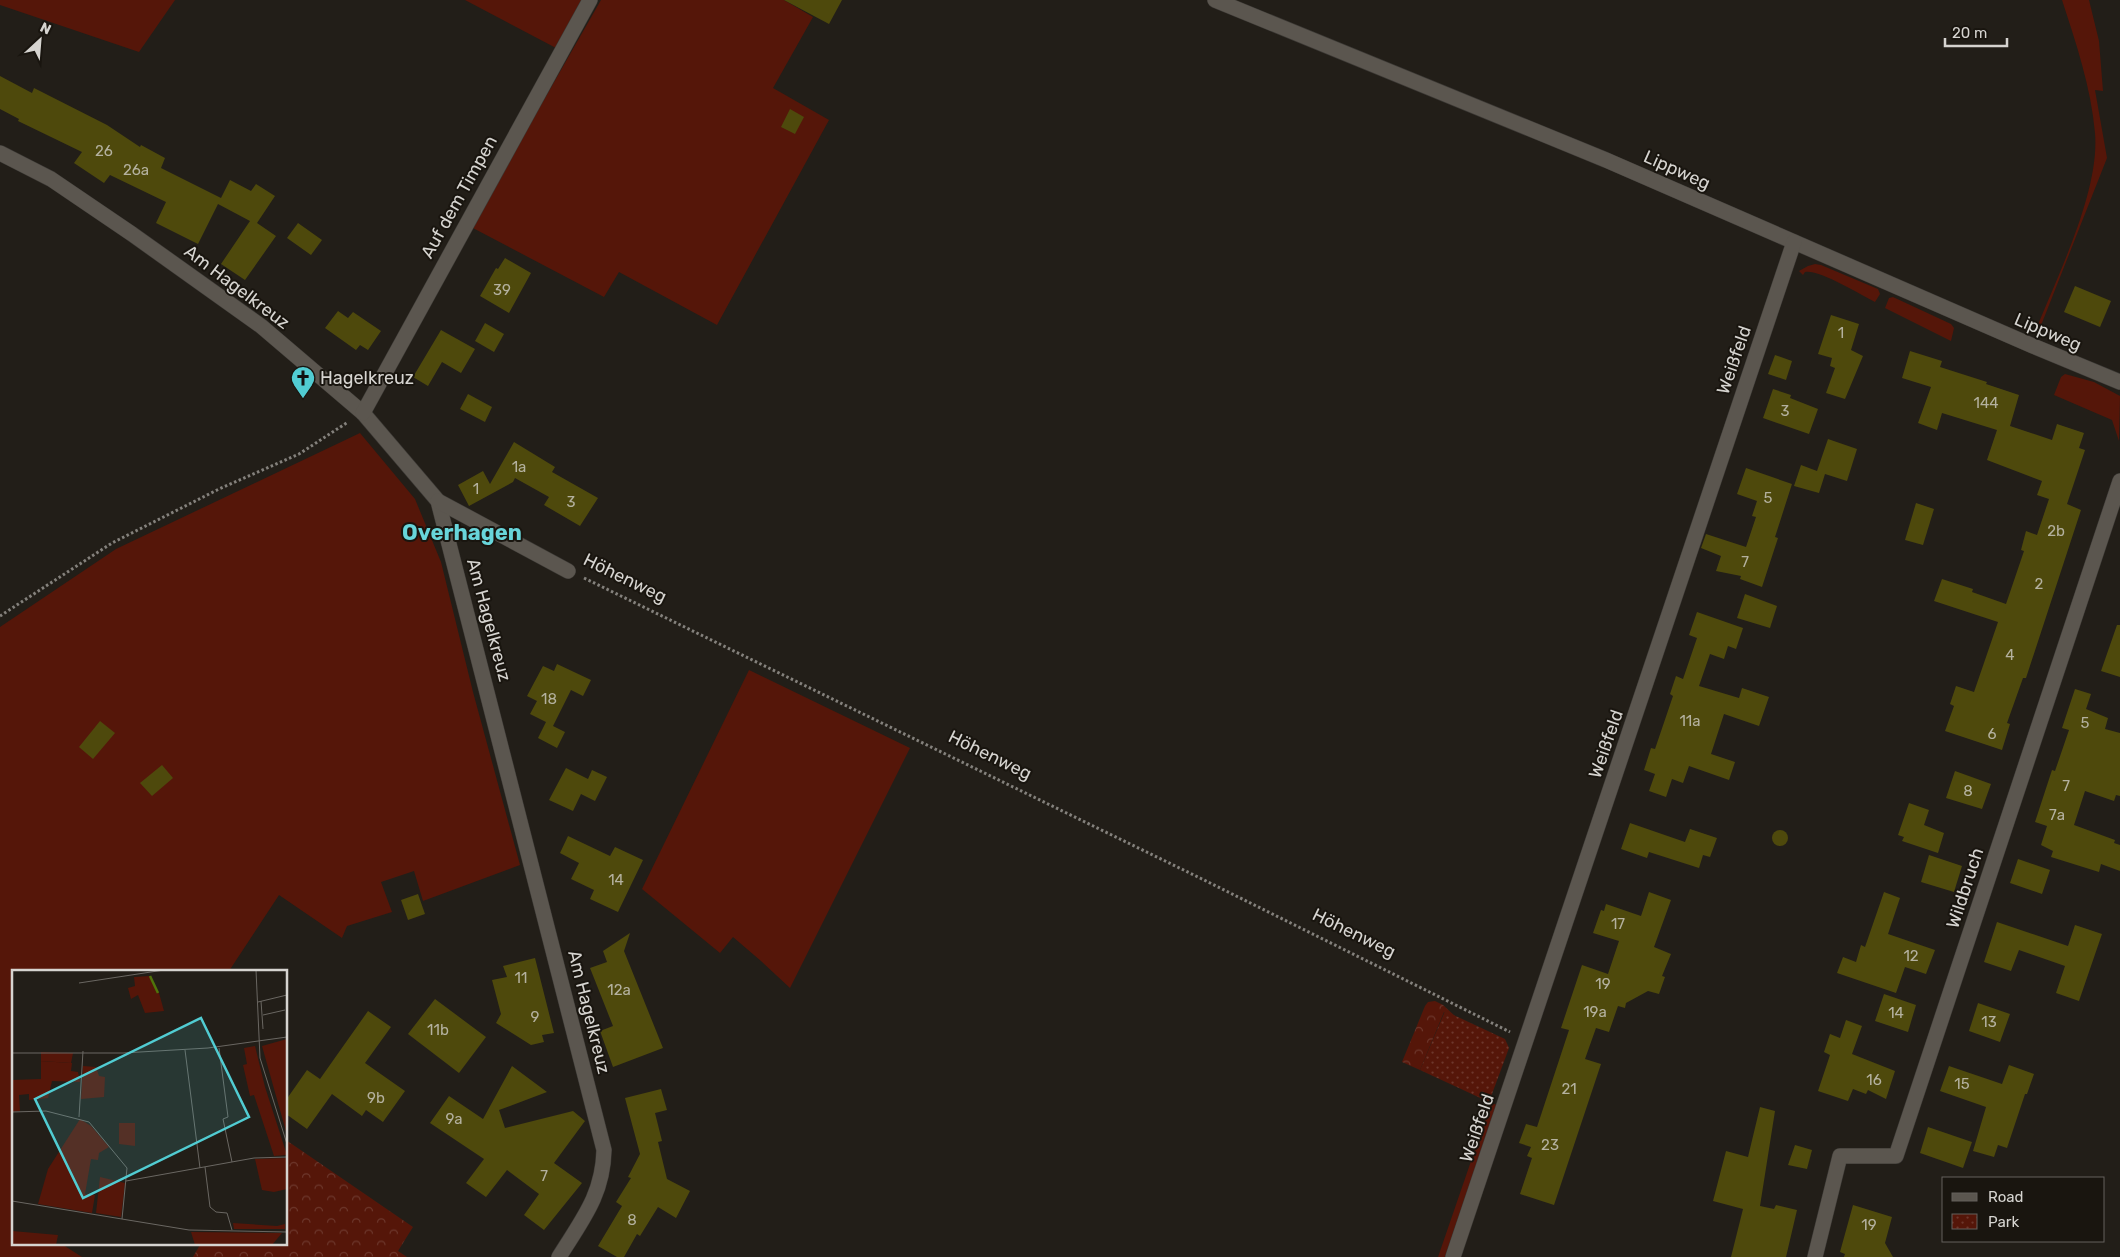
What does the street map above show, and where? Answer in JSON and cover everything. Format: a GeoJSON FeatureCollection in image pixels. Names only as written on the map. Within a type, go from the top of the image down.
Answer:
{"type":"FeatureCollection","features":[{"type":"Feature","properties":{"kind":"street","name":"Auf dem Timpen"},"geometry":{"type":"LineString","coordinates":[[363,413],[590,0]]}},
{"type":"Feature","properties":{"kind":"street","name":"Lippweg"},"geometry":{"type":"LineString","coordinates":[[1215,0],[1606,160],[2120,382]]}},
{"type":"Feature","properties":{"kind":"street","name":"Am Hagelkreuz"},"geometry":{"type":"LineString","coordinates":[[0,153],[51,179],[148,245],[261,326],[363,413],[438,502],[518,805],[604,1150],[604,1170],[598,1191],[559,1257]]}},
{"type":"Feature","properties":{"kind":"street","name":"Weißfeld"},"geometry":{"type":"LineString","coordinates":[[1453,1257],[1794,242]]}},
{"type":"Feature","properties":{"kind":"street","name":"Wildbruch"},"geometry":{"type":"LineString","coordinates":[[1815,1257],[1840,1156],[1896,1156],[2120,481]]}},
{"type":"Feature","properties":{"kind":"street","name":"Höhenweg"},"geometry":{"type":"LineString","coordinates":[[438,502],[568,571]]}},
{"type":"Feature","properties":{"kind":"path"},"geometry":{"type":"LineString","coordinates":[[0,616],[112,543],[219,489],[299,454],[363,413]]}},
{"type":"Feature","properties":{"kind":"path","name":"Höhenweg"},"geometry":{"type":"LineString","coordinates":[[568,571],[1200,878],[1413,983],[1472,1015],[1526,1040]]}},
{"type":"Feature","properties":{"kind":"green space"},"geometry":{"type":"Polygon","coordinates":[[[0,0],[175,0],[139,52],[0,5],[0,0]]]}},
{"type":"Feature","properties":{"kind":"green space"},"geometry":{"type":"Polygon","coordinates":[[[465,0],[584,0],[556,48],[465,0]]]}},
{"type":"Feature","properties":{"kind":"green space"},"geometry":{"type":"Polygon","coordinates":[[[601,0],[784,0],[813,17],[773,88],[829,120],[717,325],[619,272],[604,297],[471,227],[601,0]]]}},
{"type":"Feature","properties":{"kind":"green space"},"geometry":{"type":"Polygon","coordinates":[[[2062,0],[2089,0],[2099,41],[2103,91],[2095,90],[2107,158],[2038,333],[2035,332],[2065,260],[2084,207],[2095,156],[2095,133],[2090,99],[2082,65],[2062,0]]]}},
{"type":"Feature","properties":{"kind":"green space"},"geometry":{"type":"Polygon","coordinates":[[[1815,264],[1878,289],[1880,294],[1875,302],[1830,278],[1811,272],[1805,272],[1803,275],[1799,271],[1815,264]]]}},
{"type":"Feature","properties":{"kind":"green space"},"geometry":{"type":"Polygon","coordinates":[[[1893,297],[1951,324],[1954,328],[1951,341],[1885,308],[1889,298],[1893,297]]]}},
{"type":"Feature","properties":{"kind":"green space"},"geometry":{"type":"Polygon","coordinates":[[[2065,374],[2094,382],[2120,396],[2119,441],[2112,420],[2054,395],[2061,377],[2065,374]]]}},
{"type":"Feature","properties":{"kind":"green space"},"geometry":{"type":"Polygon","coordinates":[[[360,433],[415,499],[441,562],[473,692],[520,865],[423,901],[414,871],[381,882],[392,912],[347,926],[342,938],[279,895],[230,970],[12,970],[12,1244],[62,1244],[82,1257],[0,1257],[0,627],[116,549],[360,433]]]}},
{"type":"Feature","properties":{"kind":"green space"},"geometry":{"type":"Polygon","coordinates":[[[749,670],[910,748],[790,988],[733,937],[720,953],[642,889],[749,670]]]}},
{"type":"Feature","properties":{"kind":"green space"},"geometry":{"type":"Polygon","coordinates":[[[1435,1001],[1443,1005],[1456,1017],[1444,1012],[1420,1070],[1402,1062],[1425,1006],[1428,1002],[1435,1001]]]}},
{"type":"Feature","properties":{"kind":"green space"},"geometry":{"type":"Polygon","coordinates":[[[1445,1011],[1505,1039],[1509,1048],[1489,1102],[1420,1070],[1445,1011]]]}},
{"type":"Feature","properties":{"kind":"green space"},"geometry":{"type":"Polygon","coordinates":[[[1491,1103],[1497,1105],[1445,1257],[1438,1257],[1491,1103]]]}},
{"type":"Feature","properties":{"kind":"green space"},"geometry":{"type":"Polygon","coordinates":[[[288,1141],[413,1227],[398,1251],[407,1257],[193,1257],[200,1244],[288,1244],[288,1141]]]}},
{"type":"Feature","properties":{"kind":"building"},"geometry":{"type":"Polygon","coordinates":[[[784,0],[842,0],[829,24],[784,0]]]}},
{"type":"Feature","properties":{"kind":"building"},"geometry":{"type":"Polygon","coordinates":[[[0,76],[32,93],[34,88],[107,125],[140,147],[141,145],[165,158],[161,168],[221,198],[230,180],[251,191],[256,184],[275,196],[257,223],[276,236],[245,280],[221,264],[250,221],[218,204],[198,244],[156,223],[166,202],[110,175],[104,183],[74,163],[82,152],[18,121],[19,119],[0,109],[0,76]]]}},
{"type":"Feature","properties":{"kind":"building"},"geometry":{"type":"Polygon","coordinates":[[[790,109],[804,117],[795,134],[781,127],[790,109]]]}},
{"type":"Feature","properties":{"kind":"building"},"geometry":{"type":"Polygon","coordinates":[[[298,223],[322,240],[311,255],[287,238],[298,223]]]}},
{"type":"Feature","properties":{"kind":"building"},"geometry":{"type":"Polygon","coordinates":[[[505,258],[531,273],[509,313],[480,296],[496,268],[498,269],[505,258]]]}},
{"type":"Feature","properties":{"kind":"building"},"geometry":{"type":"Polygon","coordinates":[[[2075,286],[2111,301],[2100,327],[2064,312],[2075,286]]]}},
{"type":"Feature","properties":{"kind":"building"},"geometry":{"type":"Polygon","coordinates":[[[338,311],[348,318],[353,312],[381,331],[368,350],[360,345],[356,350],[325,328],[338,311]]]}},
{"type":"Feature","properties":{"kind":"building"},"geometry":{"type":"Polygon","coordinates":[[[1831,315],[1859,324],[1851,350],[1863,356],[1845,399],[1826,393],[1835,368],[1830,366],[1832,358],[1818,354],[1831,315]]]}},
{"type":"Feature","properties":{"kind":"building"},"geometry":{"type":"Polygon","coordinates":[[[485,323],[504,334],[494,352],[475,341],[485,323]]]}},
{"type":"Feature","properties":{"kind":"building"},"geometry":{"type":"Polygon","coordinates":[[[441,330],[475,349],[461,373],[442,362],[428,386],[413,377],[441,330]]]}},
{"type":"Feature","properties":{"kind":"building"},"geometry":{"type":"Polygon","coordinates":[[[1910,351],[1942,361],[1940,367],[1987,382],[1986,384],[2019,395],[2010,426],[2052,440],[2057,424],[2084,433],[2079,448],[2085,450],[2067,504],[2081,510],[2026,678],[2023,678],[2007,723],[2010,724],[2002,750],[1945,731],[1954,706],[1950,704],[1956,686],[1974,692],[1998,622],[1934,601],[1942,579],[1973,589],[1972,592],[2006,604],[2024,551],[2021,550],[2026,531],[2037,535],[2049,499],[2037,495],[2042,481],[1987,460],[1997,430],[1942,413],[1937,430],[1918,423],[1931,387],[1902,378],[1910,351]]]}},
{"type":"Feature","properties":{"kind":"building"},"geometry":{"type":"Polygon","coordinates":[[[1775,355],[1792,361],[1786,380],[1768,374],[1775,355]]]}},
{"type":"Feature","properties":{"kind":"building"},"geometry":{"type":"Polygon","coordinates":[[[1773,389],[1791,395],[1790,398],[1818,409],[1809,434],[1763,418],[1773,389]]]}},
{"type":"Feature","properties":{"kind":"building"},"geometry":{"type":"Polygon","coordinates":[[[468,394],[492,407],[485,422],[460,409],[468,394]]]}},
{"type":"Feature","properties":{"kind":"building"},"geometry":{"type":"Polygon","coordinates":[[[1828,439],[1857,449],[1847,481],[1825,474],[1819,493],[1794,486],[1801,465],[1817,471],[1828,439]]]}},
{"type":"Feature","properties":{"kind":"building"},"geometry":{"type":"Polygon","coordinates":[[[514,442],[555,467],[552,472],[598,498],[580,526],[544,505],[549,497],[515,478],[513,482],[469,506],[458,485],[483,471],[490,484],[514,442]]]}},
{"type":"Feature","properties":{"kind":"building"},"geometry":{"type":"Polygon","coordinates":[[[1746,468],[1792,484],[1775,537],[1778,538],[1762,587],[1740,579],[1741,576],[1716,571],[1721,556],[1701,548],[1706,534],[1746,547],[1756,517],[1752,516],[1757,501],[1737,494],[1746,468]]]}},
{"type":"Feature","properties":{"kind":"building"},"geometry":{"type":"Polygon","coordinates":[[[1916,503],[1934,509],[1923,545],[1905,540],[1916,503]]]}},
{"type":"Feature","properties":{"kind":"building"},"geometry":{"type":"Polygon","coordinates":[[[1745,594],[1777,606],[1770,628],[1737,618],[1745,594]]]}},
{"type":"Feature","properties":{"kind":"building"},"geometry":{"type":"Polygon","coordinates":[[[1697,612],[1743,628],[1736,649],[1728,646],[1724,659],[1710,654],[1699,686],[1739,698],[1742,688],[1769,697],[1759,726],[1724,714],[1711,754],[1735,762],[1729,780],[1689,766],[1683,783],[1672,779],[1666,797],[1649,791],[1655,774],[1644,770],[1651,748],[1655,749],[1673,696],[1670,694],[1676,676],[1683,679],[1697,638],[1689,635],[1697,612]]]}},
{"type":"Feature","properties":{"kind":"building"},"geometry":{"type":"Polygon","coordinates":[[[2117,625],[2120,625],[2120,677],[2101,671],[2117,625]]]}},
{"type":"Feature","properties":{"kind":"building"},"geometry":{"type":"Polygon","coordinates":[[[557,664],[591,680],[583,696],[571,690],[553,726],[565,732],[557,748],[538,738],[546,722],[530,714],[537,701],[527,696],[543,666],[554,671],[557,664]]]}},
{"type":"Feature","properties":{"kind":"building"},"geometry":{"type":"Polygon","coordinates":[[[2075,689],[2091,694],[2086,709],[2108,718],[2105,729],[2120,733],[2120,796],[2116,795],[2114,801],[2085,791],[2074,825],[2115,840],[2114,843],[2120,845],[2120,871],[2101,864],[2099,872],[2051,857],[2053,851],[2041,845],[2047,826],[2035,822],[2052,770],[2055,771],[2069,730],[2062,728],[2075,689]]]}},
{"type":"Feature","properties":{"kind":"building"},"geometry":{"type":"Polygon","coordinates":[[[100,721],[115,733],[93,759],[79,747],[100,721]]]}},
{"type":"Feature","properties":{"kind":"building"},"geometry":{"type":"Polygon","coordinates":[[[162,765],[173,778],[152,796],[140,783],[162,765]]]}},
{"type":"Feature","properties":{"kind":"building"},"geometry":{"type":"Polygon","coordinates":[[[566,768],[588,779],[592,770],[607,777],[595,801],[581,794],[573,811],[549,800],[566,768]]]}},
{"type":"Feature","properties":{"kind":"building"},"geometry":{"type":"Polygon","coordinates":[[[1955,771],[1991,784],[1982,809],[1946,798],[1955,771]]]}},
{"type":"Feature","properties":{"kind":"building"},"geometry":{"type":"Polygon","coordinates":[[[1909,803],[1929,810],[1924,825],[1944,833],[1938,853],[1902,841],[1904,837],[1898,835],[1909,803]]]}},
{"type":"Feature","properties":{"kind":"building"},"geometry":{"type":"Polygon","coordinates":[[[1630,823],[1685,842],[1690,829],[1717,838],[1710,857],[1703,855],[1699,868],[1649,852],[1647,858],[1621,849],[1630,823]]]}},
{"type":"Feature","properties":{"kind":"building"},"geometry":{"type":"Polygon","coordinates":[[[1777,830],[1783,830],[1788,835],[1786,844],[1777,846],[1772,841],[1772,835],[1777,830]]]}},
{"type":"Feature","properties":{"kind":"building"},"geometry":{"type":"Polygon","coordinates":[[[568,836],[610,856],[615,847],[643,860],[618,912],[590,899],[594,890],[571,879],[579,863],[560,853],[568,836]]]}},
{"type":"Feature","properties":{"kind":"building"},"geometry":{"type":"Polygon","coordinates":[[[1929,855],[1962,866],[1954,892],[1921,882],[1929,855]]]}},
{"type":"Feature","properties":{"kind":"building"},"geometry":{"type":"Polygon","coordinates":[[[2018,859],[2050,870],[2042,894],[2010,883],[2018,859]]]}},
{"type":"Feature","properties":{"kind":"building"},"geometry":{"type":"Polygon","coordinates":[[[1649,892],[1671,900],[1654,947],[1671,954],[1662,976],[1665,977],[1659,994],[1648,991],[1626,1003],[1625,1008],[1618,1006],[1609,1032],[1596,1028],[1585,1059],[1601,1064],[1554,1205],[1520,1194],[1532,1158],[1527,1156],[1531,1147],[1519,1143],[1526,1124],[1537,1127],[1569,1030],[1561,1028],[1582,965],[1608,974],[1619,941],[1593,933],[1601,910],[1604,911],[1606,904],[1641,916],[1649,892]]]}},
{"type":"Feature","properties":{"kind":"building"},"geometry":{"type":"Polygon","coordinates":[[[1884,892],[1900,898],[1888,934],[1935,950],[1926,974],[1905,967],[1896,993],[1837,973],[1843,957],[1856,962],[1861,945],[1865,947],[1884,892]]]}},
{"type":"Feature","properties":{"kind":"building"},"geometry":{"type":"Polygon","coordinates":[[[418,894],[425,914],[408,920],[401,900],[418,894]]]}},
{"type":"Feature","properties":{"kind":"building"},"geometry":{"type":"Polygon","coordinates":[[[1997,922],[2068,946],[2075,925],[2102,934],[2079,1001],[2056,993],[2065,966],[2019,950],[2011,971],[1984,962],[1997,922]]]}},
{"type":"Feature","properties":{"kind":"building"},"geometry":{"type":"Polygon","coordinates":[[[630,933],[624,951],[663,1048],[613,1067],[600,1031],[613,1026],[590,968],[607,962],[603,951],[630,933]]]}},
{"type":"Feature","properties":{"kind":"building"},"geometry":{"type":"Polygon","coordinates":[[[535,958],[554,1033],[542,1035],[544,1042],[531,1045],[496,1023],[501,1014],[492,980],[507,977],[503,966],[535,958]]]}},
{"type":"Feature","properties":{"kind":"building"},"geometry":{"type":"Polygon","coordinates":[[[1884,994],[1916,1005],[1908,1032],[1875,1021],[1884,994]]]}},
{"type":"Feature","properties":{"kind":"building"},"geometry":{"type":"Polygon","coordinates":[[[435,999],[486,1037],[459,1073],[408,1034],[435,999]]]}},
{"type":"Feature","properties":{"kind":"building"},"geometry":{"type":"Polygon","coordinates":[[[1978,1003],[2010,1014],[2000,1042],[1969,1031],[1978,1003]]]}},
{"type":"Feature","properties":{"kind":"building"},"geometry":{"type":"Polygon","coordinates":[[[368,1011],[391,1027],[365,1063],[405,1091],[383,1122],[366,1110],[362,1116],[332,1094],[307,1129],[288,1115],[288,1097],[307,1070],[320,1079],[368,1011]]]}},
{"type":"Feature","properties":{"kind":"building"},"geometry":{"type":"Polygon","coordinates":[[[1846,1020],[1862,1026],[1852,1054],[1895,1071],[1886,1099],[1868,1090],[1866,1094],[1853,1089],[1848,1101],[1818,1091],[1830,1055],[1824,1052],[1830,1034],[1840,1038],[1846,1020]]]}},
{"type":"Feature","properties":{"kind":"building"},"geometry":{"type":"Polygon","coordinates":[[[2009,1065],[2034,1074],[2027,1094],[2025,1094],[2007,1148],[1998,1145],[1994,1157],[1973,1151],[1986,1107],[1940,1091],[1949,1066],[2002,1084],[2009,1065]]]}},
{"type":"Feature","properties":{"kind":"building"},"geometry":{"type":"Polygon","coordinates":[[[512,1066],[547,1092],[499,1110],[505,1128],[573,1111],[585,1121],[554,1163],[582,1183],[544,1230],[524,1215],[539,1194],[507,1170],[486,1197],[466,1183],[484,1159],[430,1123],[449,1096],[483,1119],[512,1066]]]}},
{"type":"Feature","properties":{"kind":"building"},"geometry":{"type":"Polygon","coordinates":[[[661,1089],[667,1110],[655,1113],[662,1141],[658,1142],[667,1179],[690,1191],[676,1218],[658,1207],[640,1236],[637,1234],[624,1257],[617,1257],[598,1246],[622,1206],[616,1202],[631,1178],[628,1177],[640,1154],[625,1098],[661,1089]]]}},
{"type":"Feature","properties":{"kind":"building"},"geometry":{"type":"Polygon","coordinates":[[[1760,1107],[1775,1111],[1760,1206],[1774,1209],[1776,1205],[1797,1210],[1786,1257],[1731,1257],[1743,1209],[1713,1201],[1726,1151],[1748,1157],[1760,1107]]]}},
{"type":"Feature","properties":{"kind":"building"},"geometry":{"type":"Polygon","coordinates":[[[1928,1127],[1972,1142],[1963,1168],[1920,1153],[1928,1127]]]}},
{"type":"Feature","properties":{"kind":"building"},"geometry":{"type":"Polygon","coordinates":[[[1795,1145],[1812,1150],[1807,1169],[1788,1165],[1795,1145]]]}},
{"type":"Feature","properties":{"kind":"building"},"geometry":{"type":"Polygon","coordinates":[[[1853,1205],[1892,1217],[1885,1243],[1893,1257],[1844,1257],[1845,1254],[1840,1252],[1853,1205]]]}},
{"type":"Feature","properties":{"kind":"place","name":"Hagelkreuz"},"geometry":{"type":"Point","coordinates":[303,399]}},
{"type":"Feature","properties":{"kind":"district","name":"Overhagen"},"geometry":{"type":"Point","coordinates":[462,532]}}]}
